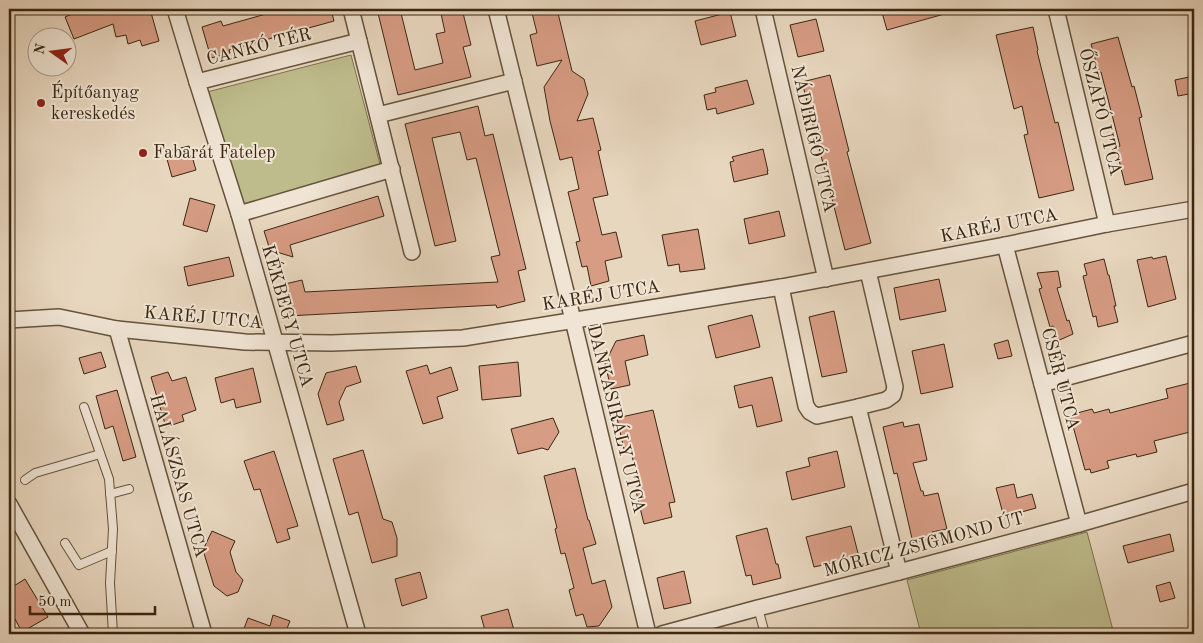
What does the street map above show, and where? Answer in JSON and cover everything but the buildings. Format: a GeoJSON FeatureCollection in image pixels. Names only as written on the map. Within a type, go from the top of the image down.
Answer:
{"type":"FeatureCollection","features":[{"type":"Feature","properties":{"kind":"street","name":"KÉKBEGY UTCA"},"geometry":{"type":"LineString","coordinates":[[175,9],[238,214],[358,634]]}},
{"type":"Feature","properties":{"kind":"street"},"geometry":{"type":"LineString","coordinates":[[351,9],[412,252]]}},
{"type":"Feature","properties":{"kind":"street","name":"DANKASIRÁLY UTCA"},"geometry":{"type":"LineString","coordinates":[[496,9],[648,634]]}},
{"type":"Feature","properties":{"kind":"street","name":"NÁDIRIGÓ UTCA"},"geometry":{"type":"LineString","coordinates":[[763,9],[826,279]]}},
{"type":"Feature","properties":{"kind":"street","name":"ŐSZAPÓ UTCA"},"geometry":{"type":"LineString","coordinates":[[1056,9],[1107,224]]}},
{"type":"Feature","properties":{"kind":"street","name":"CANKÓ TÉR"},"geometry":{"type":"LineString","coordinates":[[197,82],[359,42]]}},
{"type":"Feature","properties":{"kind":"street"},"geometry":{"type":"LineString","coordinates":[[378,115],[514,81]]}},
{"type":"Feature","properties":{"kind":"street"},"geometry":{"type":"LineString","coordinates":[[238,214],[392,169]]}},
{"type":"Feature","properties":{"kind":"street","name":"KARÉJ UTCA"},"geometry":{"type":"LineString","coordinates":[[9,320],[59,317],[117,329],[245,342],[332,343],[463,338],[781,287],[1194,209]]}},
{"type":"Feature","properties":{"kind":"street","name":"CSÉR UTCA"},"geometry":{"type":"LineString","coordinates":[[1005,245],[1079,524]]}},
{"type":"Feature","properties":{"kind":"street"},"geometry":{"type":"LineString","coordinates":[[781,287],[806,406],[810,412],[817,416],[886,400],[893,395],[895,387],[868,271]]}},
{"type":"Feature","properties":{"kind":"street","name":"HALÁSZSAS UTCA"},"geometry":{"type":"LineString","coordinates":[[117,329],[204,634]]}},
{"type":"Feature","properties":{"kind":"street"},"geometry":{"type":"LineString","coordinates":[[1042,384],[1194,343]]}},
{"type":"Feature","properties":{"kind":"street"},"geometry":{"type":"LineString","coordinates":[[858,407],[899,572]]}},
{"type":"Feature","properties":{"kind":"street","name":"MÓRICZ ZSIGMOND ÚT"},"geometry":{"type":"LineString","coordinates":[[662,634],[1079,524],[1194,491]]}},
{"type":"Feature","properties":{"kind":"street"},"geometry":{"type":"LineString","coordinates":[[9,504],[82,634]]}},
{"type":"Feature","properties":{"kind":"lane"},"geometry":{"type":"LineString","coordinates":[[84,407],[109,479],[113,529],[110,583],[113,634]]}},
{"type":"Feature","properties":{"kind":"lane"},"geometry":{"type":"LineString","coordinates":[[25,480],[35,473],[100,454]]}},
{"type":"Feature","properties":{"kind":"lane"},"geometry":{"type":"LineString","coordinates":[[110,494],[129,489]]}},
{"type":"Feature","properties":{"kind":"lane"},"geometry":{"type":"LineString","coordinates":[[65,543],[79,565],[112,551]]}},
{"type":"Feature","properties":{"kind":"lane"},"geometry":{"type":"LineString","coordinates":[[758,608],[765,634]]}},
{"type":"Feature","properties":{"kind":"shaded area"},"geometry":{"type":"Polygon","coordinates":[[[351,55],[380,164],[242,205],[207,92],[351,55]]]}},
{"type":"Feature","properties":{"kind":"shaded area"},"geometry":{"type":"Polygon","coordinates":[[[1087,532],[1114,634],[921,634],[907,580],[1087,532]]]}},
{"type":"Feature","properties":{"kind":"place","name":"Építőanyag kereskedés"},"geometry":{"type":"Point","coordinates":[41,103]}},
{"type":"Feature","properties":{"kind":"place","name":"Fabarát Fatelep"},"geometry":{"type":"Point","coordinates":[143,153]}}]}
